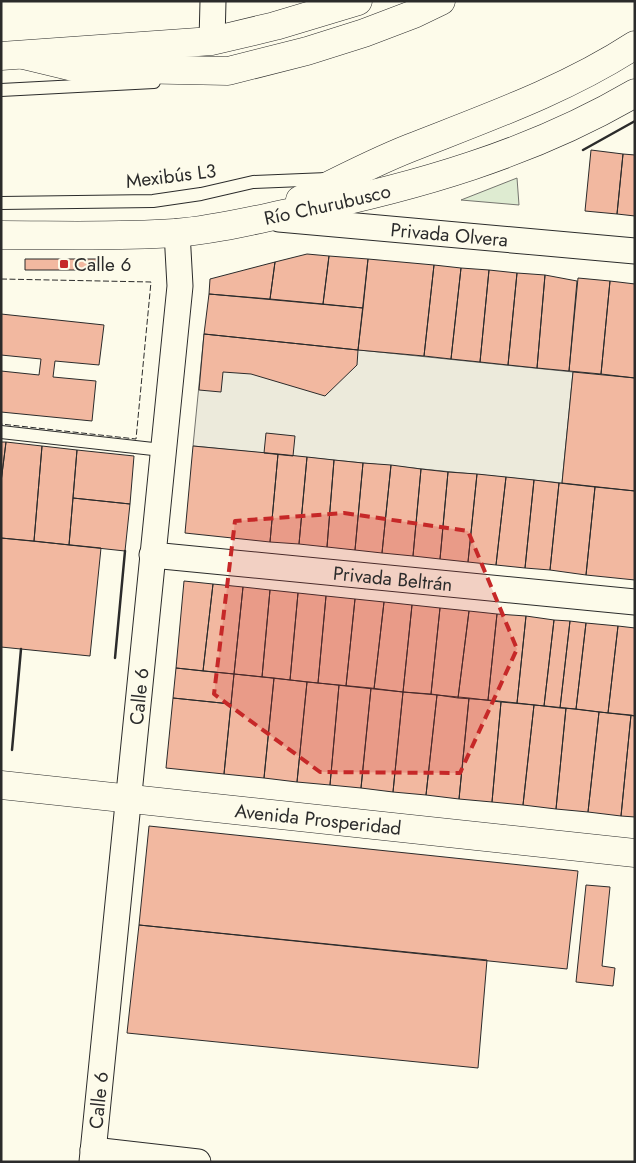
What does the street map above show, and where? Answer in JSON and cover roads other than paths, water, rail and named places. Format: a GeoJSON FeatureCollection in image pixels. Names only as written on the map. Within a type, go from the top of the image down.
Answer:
{"type":"FeatureCollection","features":[{"type":"Feature","properties":{"kind":"main road"},"geometry":{"type":"LineString","coordinates":[[12,55],[212,41],[275,26],[358,1]]}},
{"type":"Feature","properties":{"kind":"main road"},"geometry":{"type":"LineString","coordinates":[[12,55],[78,68],[238,69],[307,51],[364,33],[414,14],[441,1]]}},
{"type":"Feature","properties":{"kind":"main road"},"geometry":{"type":"LineString","coordinates":[[265,218],[383,159],[508,109],[569,82],[635,45]]}},
{"type":"Feature","properties":{"kind":"main road","name":"Río Churubusco"},"geometry":{"type":"LineString","coordinates":[[1,235],[86,236],[177,232],[265,218],[370,196],[424,182],[530,144],[635,93]]}},
{"type":"Feature","properties":{"kind":"main road","name":"Avenida Prosperidad"},"geometry":{"type":"LineString","coordinates":[[1,785],[635,853]]}},
{"type":"Feature","properties":{"kind":"street"},"geometry":{"type":"LineString","coordinates":[[212,41],[213,1]]}},
{"type":"Feature","properties":{"kind":"street","name":"Privada Olvera"},"geometry":{"type":"LineString","coordinates":[[265,218],[635,251]]}},
{"type":"Feature","properties":{"kind":"street","name":"Calle 6"},"geometry":{"type":"LineString","coordinates":[[93,1156],[162,450],[180,286],[177,232]]}},
{"type":"Feature","properties":{"kind":"street","name":"Privada Beltrán"},"geometry":{"type":"LineString","coordinates":[[152,555],[635,602]]}},
{"type":"Feature","properties":{"kind":"street"},"geometry":{"type":"LineString","coordinates":[[93,1156],[198,1162]]}},
{"type":"Feature","properties":{"kind":"lane"},"geometry":{"type":"LineString","coordinates":[[1,90],[183,80],[238,69]]}},
{"type":"Feature","properties":{"kind":"lane","name":"Mexibús L3"},"geometry":{"type":"LineString","coordinates":[[1,203],[153,201],[201,194],[253,182],[344,178]]}},
{"type":"Feature","properties":{"kind":"lane"},"geometry":{"type":"LineString","coordinates":[[1,432],[162,450]]}},
{"type":"Feature","properties":{"kind":"place","name":"Calle 6"},"geometry":{"type":"Point","coordinates":[64,264]}}]}
